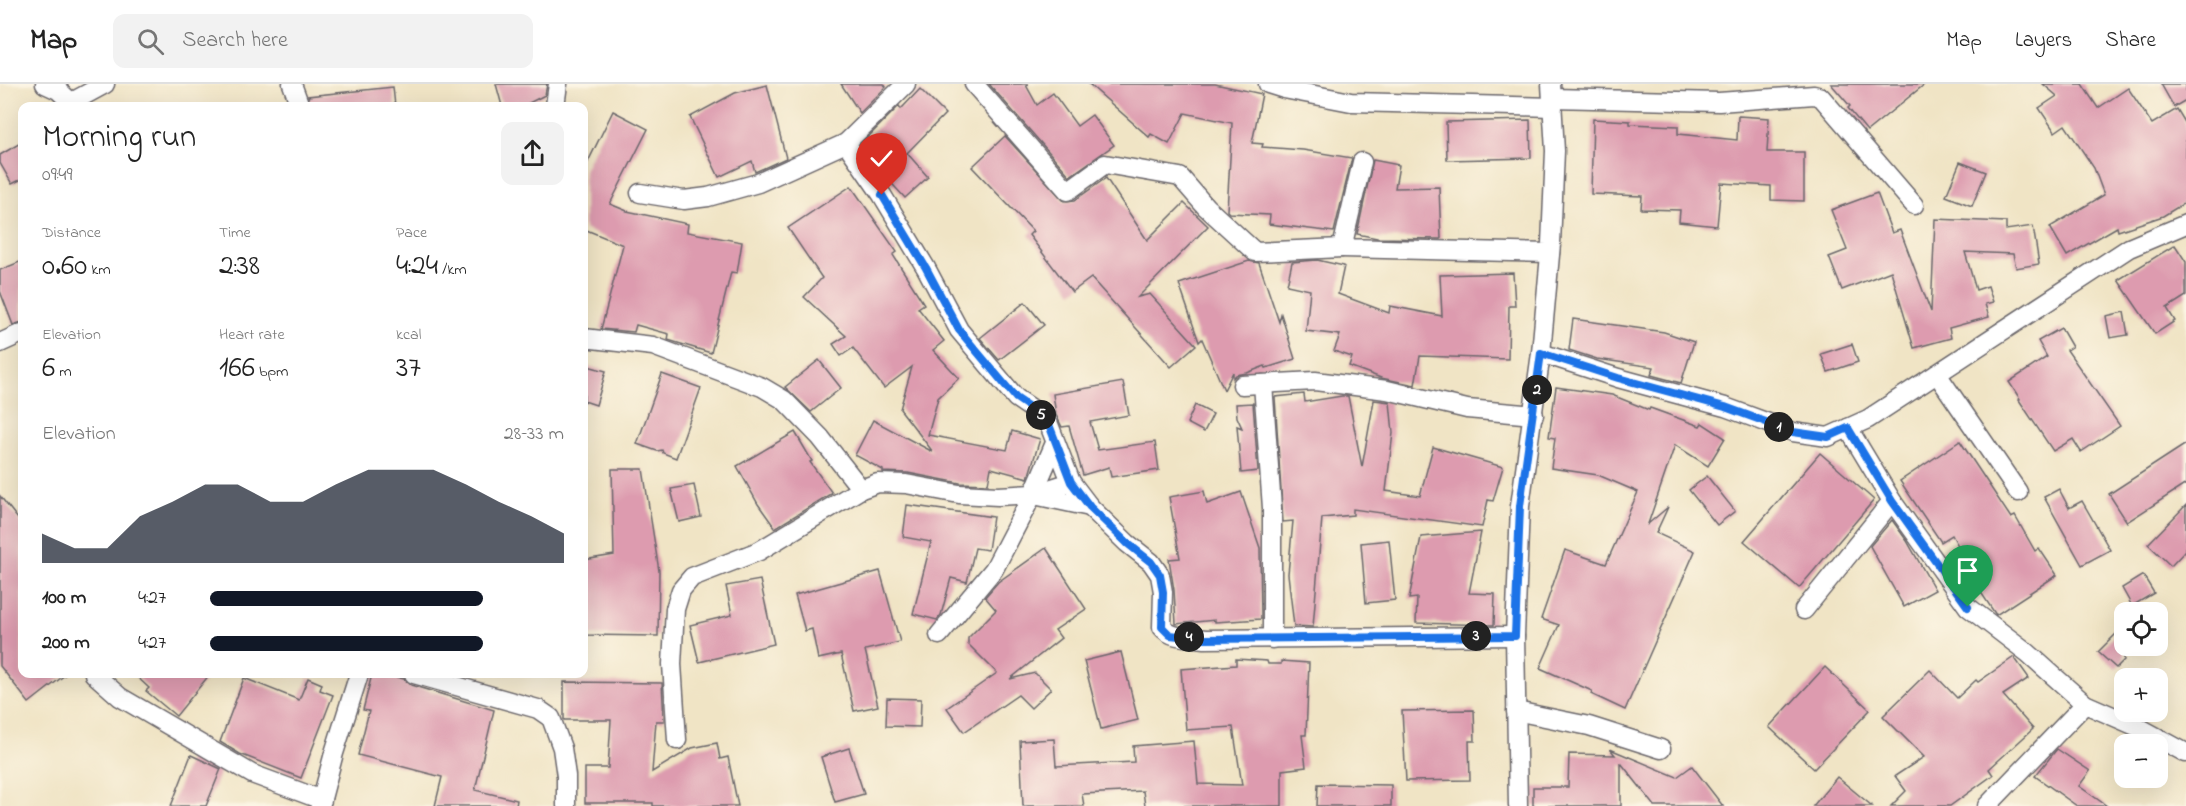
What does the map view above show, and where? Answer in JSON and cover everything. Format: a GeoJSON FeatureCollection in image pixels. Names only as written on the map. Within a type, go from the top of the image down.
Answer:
{"type":"FeatureCollection","features":[{"type":"Feature","properties":{"kind":"street"},"geometry":{"type":"LineString","coordinates":[[45,84],[58,90],[71,102]]}},
{"type":"Feature","properties":{"kind":"street"},"geometry":{"type":"LineString","coordinates":[[76,102],[105,84]]}},
{"type":"Feature","properties":{"kind":"street"},"geometry":{"type":"LineString","coordinates":[[292,84],[299,102]]}},
{"type":"Feature","properties":{"kind":"street"},"geometry":{"type":"LineString","coordinates":[[556,102],[558,84]]}},
{"type":"Feature","properties":{"kind":"street"},"geometry":{"type":"LineString","coordinates":[[640,193],[684,200],[708,197],[758,183],[846,143],[906,84]]}},
{"type":"Feature","properties":{"kind":"street"},"geometry":{"type":"LineString","coordinates":[[974,84],[1068,191],[1105,164],[1180,177],[1206,207],[1255,252],[1342,248],[1550,254]]}},
{"type":"Feature","properties":{"kind":"street"},"geometry":{"type":"LineString","coordinates":[[1268,84],[1352,102],[1552,96],[1719,102],[1814,95],[1821,97],[1914,205]]}},
{"type":"Feature","properties":{"kind":"street"},"geometry":{"type":"LineString","coordinates":[[1518,806],[1515,636],[1520,506],[1534,415],[1550,254],[1555,152],[1552,96]]}},
{"type":"Feature","properties":{"kind":"street"},"geometry":{"type":"LineString","coordinates":[[846,143],[926,268],[959,330],[1016,398],[1048,422],[1071,482],[1090,507],[1127,543],[1151,562],[1160,575],[1163,592],[1162,627],[1170,635],[1205,639],[1515,636]]}},
{"type":"Feature","properties":{"kind":"street"},"geometry":{"type":"LineString","coordinates":[[1342,248],[1362,162]]}},
{"type":"Feature","properties":{"kind":"street"},"geometry":{"type":"LineString","coordinates":[[1541,353],[1618,378],[1725,407],[1793,432],[1828,437],[1868,419],[2129,248],[2186,224]]}},
{"type":"Feature","properties":{"kind":"street"},"geometry":{"type":"LineString","coordinates":[[0,344],[18,335]]}},
{"type":"Feature","properties":{"kind":"street"},"geometry":{"type":"LineString","coordinates":[[588,338],[653,346],[762,387],[784,400],[820,437],[861,489]]}},
{"type":"Feature","properties":{"kind":"street"},"geometry":{"type":"LineString","coordinates":[[1937,374],[2018,492]]}},
{"type":"Feature","properties":{"kind":"street"},"geometry":{"type":"LineString","coordinates":[[1242,385],[1315,381],[1387,390],[1467,409],[1534,415]]}},
{"type":"Feature","properties":{"kind":"street"},"geometry":{"type":"LineString","coordinates":[[1263,384],[1272,508],[1272,639]]}},
{"type":"Feature","properties":{"kind":"street"},"geometry":{"type":"LineString","coordinates":[[1848,428],[1892,501],[1968,607],[2028,653],[2085,704],[2140,728],[2186,753]]}},
{"type":"Feature","properties":{"kind":"street"},"geometry":{"type":"LineString","coordinates":[[939,635],[994,569],[1055,442]]}},
{"type":"Feature","properties":{"kind":"street"},"geometry":{"type":"LineString","coordinates":[[677,740],[672,664],[675,609],[681,590],[692,577],[759,551],[861,489],[878,483],[906,484],[998,496],[1032,494],[1071,482]]}},
{"type":"Feature","properties":{"kind":"street"},"geometry":{"type":"LineString","coordinates":[[1032,494],[1090,507]]}},
{"type":"Feature","properties":{"kind":"street"},"geometry":{"type":"LineString","coordinates":[[1804,610],[1892,501]]}},
{"type":"Feature","properties":{"kind":"street"},"geometry":{"type":"LineString","coordinates":[[99,678],[120,697],[252,774],[321,803],[357,678]]}},
{"type":"Feature","properties":{"kind":"street"},"geometry":{"type":"LineString","coordinates":[[428,678],[538,709],[551,718],[562,748],[566,776],[566,806]]}},
{"type":"Feature","properties":{"kind":"street"},"geometry":{"type":"LineString","coordinates":[[1987,806],[2085,704]]}},
{"type":"Feature","properties":{"kind":"street"},"geometry":{"type":"LineString","coordinates":[[1516,711],[1589,726],[1661,749]]}},
{"type":"Feature","properties":{"kind":"building"},"geometry":{"type":"Polygon","coordinates":[[[496,84],[547,84],[545,95],[531,102],[501,102],[496,84]]]}},
{"type":"Feature","properties":{"kind":"building"},"geometry":{"type":"Polygon","coordinates":[[[841,84],[884,84],[886,87],[860,113],[841,84]]]}},
{"type":"Feature","properties":{"kind":"building"},"geometry":{"type":"Polygon","coordinates":[[[989,84],[1028,84],[1026,85],[1037,105],[1053,93],[1077,126],[1092,115],[1114,145],[1070,176],[989,84]]]}},
{"type":"Feature","properties":{"kind":"building"},"geometry":{"type":"Polygon","coordinates":[[[1089,84],[1215,84],[1262,94],[1252,143],[1263,144],[1262,147],[1303,150],[1352,158],[1334,232],[1269,224],[1270,215],[1229,213],[1227,211],[1232,123],[1185,113],[1169,144],[1151,134],[1149,137],[1089,84]]]}},
{"type":"Feature","properties":{"kind":"building"},"geometry":{"type":"Polygon","coordinates":[[[1831,84],[1925,84],[1867,131],[1831,84]]]}},
{"type":"Feature","properties":{"kind":"building"},"geometry":{"type":"Polygon","coordinates":[[[2043,84],[2082,84],[2098,108],[2128,88],[2152,124],[2177,109],[2186,124],[2186,202],[2163,216],[2118,231],[2117,227],[2067,256],[2050,227],[2104,195],[2094,168],[2065,125],[2055,132],[2039,108],[2057,96],[2043,84]]]}},
{"type":"Feature","properties":{"kind":"building"},"geometry":{"type":"Polygon","coordinates":[[[2161,84],[2186,84],[2186,100],[2174,107],[2161,84]]]}},
{"type":"Feature","properties":{"kind":"building"},"geometry":{"type":"Polygon","coordinates":[[[767,85],[786,158],[755,172],[752,161],[719,177],[690,117],[735,93],[767,85]]]}},
{"type":"Feature","properties":{"kind":"building"},"geometry":{"type":"Polygon","coordinates":[[[393,87],[395,102],[310,102],[308,96],[393,87]]]}},
{"type":"Feature","properties":{"kind":"building"},"geometry":{"type":"Polygon","coordinates":[[[920,89],[945,114],[907,153],[928,177],[905,198],[874,164],[861,144],[899,106],[901,109],[920,89]]]}},
{"type":"Feature","properties":{"kind":"building"},"geometry":{"type":"Polygon","coordinates":[[[613,111],[648,129],[610,204],[627,211],[688,224],[687,232],[742,242],[737,273],[731,272],[711,353],[668,340],[669,334],[636,325],[634,332],[601,329],[623,245],[588,231],[588,162],[613,111]]]}},
{"type":"Feature","properties":{"kind":"building"},"geometry":{"type":"Polygon","coordinates":[[[1738,116],[1769,118],[1767,152],[1804,152],[1804,201],[1771,200],[1771,186],[1721,183],[1717,226],[1679,222],[1680,210],[1641,209],[1642,196],[1591,194],[1593,119],[1630,121],[1630,124],[1678,126],[1678,134],[1737,140],[1738,116]]]}},
{"type":"Feature","properties":{"kind":"building"},"geometry":{"type":"Polygon","coordinates":[[[1530,120],[1531,158],[1447,160],[1446,122],[1530,120]]]}},
{"type":"Feature","properties":{"kind":"building"},"geometry":{"type":"Polygon","coordinates":[[[1005,136],[1064,201],[1075,200],[1106,178],[1147,240],[1184,203],[1208,226],[1138,297],[1150,294],[1196,345],[1171,367],[1091,278],[1072,292],[1029,235],[1033,231],[972,167],[1005,136]]]}},
{"type":"Feature","properties":{"kind":"building"},"geometry":{"type":"Polygon","coordinates":[[[18,144],[18,181],[12,184],[0,163],[0,155],[18,144]]]}},
{"type":"Feature","properties":{"kind":"building"},"geometry":{"type":"Polygon","coordinates":[[[1373,160],[1399,165],[1395,188],[1439,187],[1441,239],[1377,238],[1357,234],[1373,160]]]}},
{"type":"Feature","properties":{"kind":"building"},"geometry":{"type":"Polygon","coordinates":[[[1960,162],[1986,172],[1972,206],[1946,196],[1960,162]]]}},
{"type":"Feature","properties":{"kind":"building"},"geometry":{"type":"Polygon","coordinates":[[[851,186],[897,252],[893,255],[924,304],[918,308],[944,341],[933,350],[959,378],[938,398],[928,435],[1007,450],[1012,431],[1040,439],[1028,478],[991,468],[988,484],[960,483],[908,473],[883,472],[855,455],[873,420],[933,452],[900,409],[912,367],[884,388],[853,348],[841,356],[833,344],[846,336],[804,297],[822,278],[788,228],[851,186]]]}},
{"type":"Feature","properties":{"kind":"building"},"geometry":{"type":"Polygon","coordinates":[[[1877,193],[1892,233],[1900,230],[1931,312],[1935,219],[2006,222],[2006,230],[2033,226],[2039,264],[2016,268],[2013,254],[1965,252],[1976,290],[1988,286],[1993,302],[1985,304],[1989,317],[1949,328],[1951,338],[1914,348],[1891,271],[1842,290],[1829,257],[1847,250],[1831,210],[1877,193]]]}},
{"type":"Feature","properties":{"kind":"building"},"geometry":{"type":"Polygon","coordinates":[[[2175,245],[2186,262],[2186,296],[2167,308],[2175,321],[2155,334],[2118,280],[2175,245]]]}},
{"type":"Feature","properties":{"kind":"building"},"geometry":{"type":"Polygon","coordinates":[[[1317,260],[1344,266],[1338,294],[1389,313],[1390,306],[1442,316],[1440,275],[1513,273],[1515,306],[1509,306],[1508,359],[1420,356],[1415,385],[1381,378],[1349,366],[1352,357],[1334,351],[1340,335],[1306,331],[1310,290],[1287,285],[1292,262],[1317,260]]]}},
{"type":"Feature","properties":{"kind":"building"},"geometry":{"type":"Polygon","coordinates":[[[1249,261],[1259,263],[1279,322],[1281,314],[1295,359],[1266,368],[1265,366],[1233,378],[1233,372],[1224,390],[1202,339],[1199,342],[1179,284],[1249,261]]]}},
{"type":"Feature","properties":{"kind":"building"},"geometry":{"type":"Polygon","coordinates":[[[18,263],[18,323],[13,325],[0,291],[0,270],[18,263]]]}},
{"type":"Feature","properties":{"kind":"building"},"geometry":{"type":"Polygon","coordinates":[[[1025,302],[1044,325],[999,360],[980,338],[1025,302]]]}},
{"type":"Feature","properties":{"kind":"building"},"geometry":{"type":"Polygon","coordinates":[[[2124,312],[2128,335],[2110,338],[2106,316],[2124,312]]]}},
{"type":"Feature","properties":{"kind":"building"},"geometry":{"type":"Polygon","coordinates":[[[1573,319],[1664,332],[1694,342],[1681,383],[1651,375],[1654,367],[1597,359],[1569,350],[1573,319]]]}},
{"type":"Feature","properties":{"kind":"building"},"geometry":{"type":"Polygon","coordinates":[[[2061,328],[2072,347],[2067,350],[2120,426],[2081,452],[2073,439],[2053,451],[2009,382],[2047,357],[2038,341],[2061,328]]]}},
{"type":"Feature","properties":{"kind":"building"},"geometry":{"type":"Polygon","coordinates":[[[1852,344],[1858,362],[1828,372],[1821,354],[1852,344]]]}},
{"type":"Feature","properties":{"kind":"building"},"geometry":{"type":"Polygon","coordinates":[[[819,360],[841,388],[811,412],[785,387],[819,360]]]}},
{"type":"Feature","properties":{"kind":"building"},"geometry":{"type":"Polygon","coordinates":[[[588,366],[606,371],[596,405],[588,402],[588,366]]]}},
{"type":"Feature","properties":{"kind":"building"},"geometry":{"type":"Polygon","coordinates":[[[662,374],[701,388],[676,458],[663,453],[662,450],[657,451],[637,444],[662,374]]]}},
{"type":"Feature","properties":{"kind":"building"},"geometry":{"type":"Polygon","coordinates":[[[1123,382],[1129,415],[1090,422],[1098,450],[1155,442],[1159,470],[1111,477],[1109,467],[1083,475],[1069,426],[1062,427],[1056,415],[1053,394],[1123,382]]]}},
{"type":"Feature","properties":{"kind":"building"},"geometry":{"type":"Polygon","coordinates":[[[1556,387],[1612,395],[1649,410],[1650,408],[1700,426],[1702,423],[1725,438],[1708,466],[1675,445],[1648,524],[1668,507],[1656,533],[1695,551],[1625,710],[1591,694],[1592,691],[1540,668],[1559,625],[1541,619],[1565,550],[1606,564],[1638,492],[1598,475],[1551,468],[1555,438],[1549,437],[1556,387]]]}},
{"type":"Feature","properties":{"kind":"building"},"geometry":{"type":"Polygon","coordinates":[[[1304,394],[1305,402],[1348,396],[1362,467],[1374,400],[1390,402],[1393,433],[1386,491],[1420,496],[1433,447],[1503,467],[1493,501],[1488,500],[1482,527],[1353,509],[1353,515],[1322,518],[1313,627],[1294,626],[1288,574],[1293,521],[1283,522],[1275,397],[1304,394]]]}},
{"type":"Feature","properties":{"kind":"building"},"geometry":{"type":"Polygon","coordinates":[[[1253,403],[1258,471],[1241,473],[1237,426],[1242,428],[1237,417],[1236,404],[1253,403]]]}},
{"type":"Feature","properties":{"kind":"building"},"geometry":{"type":"Polygon","coordinates":[[[1195,405],[1213,414],[1204,432],[1187,423],[1195,405]]]}},
{"type":"Feature","properties":{"kind":"building"},"geometry":{"type":"Polygon","coordinates":[[[795,432],[812,461],[810,462],[832,493],[775,528],[758,504],[737,466],[795,432]]]}},
{"type":"Feature","properties":{"kind":"building"},"geometry":{"type":"Polygon","coordinates":[[[1960,441],[2011,518],[2015,516],[2035,551],[2039,548],[2057,575],[1996,615],[1978,588],[1981,586],[1952,535],[1941,542],[1900,481],[1960,441]]]}},
{"type":"Feature","properties":{"kind":"building"},"geometry":{"type":"Polygon","coordinates":[[[2186,444],[2186,484],[2127,522],[2109,494],[2186,444]]]}},
{"type":"Feature","properties":{"kind":"building"},"geometry":{"type":"Polygon","coordinates":[[[1820,453],[1874,500],[1799,588],[1744,541],[1820,453]]]}},
{"type":"Feature","properties":{"kind":"building"},"geometry":{"type":"Polygon","coordinates":[[[612,469],[643,469],[659,571],[658,636],[588,635],[588,559],[614,555],[612,469]]]}},
{"type":"Feature","properties":{"kind":"building"},"geometry":{"type":"Polygon","coordinates":[[[1707,476],[1735,511],[1717,525],[1689,490],[1707,476]]]}},
{"type":"Feature","properties":{"kind":"building"},"geometry":{"type":"Polygon","coordinates":[[[694,485],[701,517],[679,522],[671,489],[694,485]]]}},
{"type":"Feature","properties":{"kind":"building"},"geometry":{"type":"Polygon","coordinates":[[[2059,489],[2069,508],[2082,501],[2110,550],[2082,565],[2044,497],[2059,489]]]}},
{"type":"Feature","properties":{"kind":"building"},"geometry":{"type":"Polygon","coordinates":[[[1204,491],[1207,504],[1241,492],[1260,548],[1261,619],[1176,624],[1169,559],[1180,558],[1169,497],[1204,491]]]}},
{"type":"Feature","properties":{"kind":"building"},"geometry":{"type":"Polygon","coordinates":[[[0,496],[18,519],[18,678],[61,678],[29,703],[0,666],[0,496]]]}},
{"type":"Feature","properties":{"kind":"building"},"geometry":{"type":"Polygon","coordinates":[[[907,505],[993,517],[988,550],[975,548],[967,582],[951,578],[941,615],[937,620],[913,614],[931,542],[903,537],[907,505]]]}},
{"type":"Feature","properties":{"kind":"building"},"geometry":{"type":"Polygon","coordinates":[[[2186,505],[2186,550],[2171,566],[2148,544],[2186,505]]]}},
{"type":"Feature","properties":{"kind":"building"},"geometry":{"type":"Polygon","coordinates":[[[1892,520],[1935,590],[1904,607],[1870,546],[1892,520]]]}},
{"type":"Feature","properties":{"kind":"building"},"geometry":{"type":"Polygon","coordinates":[[[1481,532],[1469,593],[1495,594],[1494,625],[1416,623],[1417,598],[1409,599],[1421,537],[1481,532]]]}},
{"type":"Feature","properties":{"kind":"building"},"geometry":{"type":"Polygon","coordinates":[[[1389,540],[1395,600],[1366,603],[1361,543],[1389,540]]]}},
{"type":"Feature","properties":{"kind":"building"},"geometry":{"type":"Polygon","coordinates":[[[1046,548],[1086,609],[1055,630],[1061,638],[1010,679],[1035,673],[1051,689],[1031,708],[1018,695],[964,732],[947,708],[997,673],[968,644],[968,638],[996,610],[985,597],[998,582],[1046,548]]]}},
{"type":"Feature","properties":{"kind":"building"},"geometry":{"type":"Polygon","coordinates":[[[880,571],[900,642],[865,650],[878,706],[854,711],[841,654],[818,659],[812,629],[805,631],[795,595],[880,571]]]}},
{"type":"Feature","properties":{"kind":"building"},"geometry":{"type":"Polygon","coordinates":[[[2143,575],[2154,593],[2139,602],[2130,602],[2122,588],[2143,575]]]}},
{"type":"Feature","properties":{"kind":"building"},"geometry":{"type":"Polygon","coordinates":[[[760,580],[774,644],[699,662],[690,625],[732,615],[726,586],[760,580]]]}},
{"type":"Feature","properties":{"kind":"building"},"geometry":{"type":"Polygon","coordinates":[[[2114,636],[2114,656],[2124,656],[2124,660],[2116,668],[2098,652],[2114,636]]]}},
{"type":"Feature","properties":{"kind":"building"},"geometry":{"type":"Polygon","coordinates":[[[1121,652],[1138,720],[1101,729],[1084,661],[1121,652]]]}},
{"type":"Feature","properties":{"kind":"building"},"geometry":{"type":"Polygon","coordinates":[[[2014,657],[2029,678],[2003,695],[2033,729],[1989,769],[1993,775],[1950,806],[1891,806],[1906,791],[1895,776],[1924,757],[1883,716],[1930,670],[1957,698],[1976,680],[1978,682],[2014,657]]]}},
{"type":"Feature","properties":{"kind":"building"},"geometry":{"type":"Polygon","coordinates":[[[1236,659],[1267,661],[1268,664],[1281,664],[1281,661],[1309,663],[1306,735],[1302,735],[1306,767],[1282,770],[1282,806],[1145,806],[1143,791],[1082,794],[1084,806],[1023,806],[1020,741],[1054,739],[1056,766],[1134,762],[1133,746],[1194,741],[1198,784],[1242,785],[1233,727],[1186,730],[1181,669],[1236,665],[1236,659]]]}},
{"type":"Feature","properties":{"kind":"building"},"geometry":{"type":"Polygon","coordinates":[[[1825,667],[1870,710],[1814,769],[1769,727],[1825,667]]]}},
{"type":"Feature","properties":{"kind":"building"},"geometry":{"type":"Polygon","coordinates":[[[138,678],[207,678],[176,716],[146,691],[149,688],[138,678]]]}},
{"type":"Feature","properties":{"kind":"building"},"geometry":{"type":"Polygon","coordinates":[[[244,678],[299,700],[308,678],[322,684],[320,690],[333,695],[301,778],[240,754],[220,742],[244,678]]]}},
{"type":"Feature","properties":{"kind":"building"},"geometry":{"type":"Polygon","coordinates":[[[371,678],[400,678],[411,685],[494,710],[475,790],[517,800],[516,806],[435,806],[442,777],[358,755],[369,711],[363,710],[371,678]]]}},
{"type":"Feature","properties":{"kind":"building"},"geometry":{"type":"Polygon","coordinates":[[[564,682],[662,683],[664,721],[656,721],[652,772],[692,748],[717,743],[720,759],[728,757],[738,806],[585,803],[585,768],[608,768],[611,720],[564,720],[564,682]]]}},
{"type":"Feature","properties":{"kind":"building"},"geometry":{"type":"Polygon","coordinates":[[[887,698],[921,699],[920,727],[886,726],[887,698]]]}},
{"type":"Feature","properties":{"kind":"building"},"geometry":{"type":"Polygon","coordinates":[[[1474,710],[1475,741],[1469,741],[1470,780],[1406,781],[1402,711],[1474,710]]]}},
{"type":"Feature","properties":{"kind":"building"},"geometry":{"type":"Polygon","coordinates":[[[849,748],[864,794],[835,802],[821,757],[849,748]]]}},
{"type":"Feature","properties":{"kind":"building"},"geometry":{"type":"Polygon","coordinates":[[[1610,749],[1677,777],[1692,766],[1723,806],[1655,806],[1621,763],[1621,806],[1533,806],[1533,787],[1568,787],[1569,754],[1615,755],[1610,749]]]}},
{"type":"Feature","properties":{"kind":"building"},"geometry":{"type":"Polygon","coordinates":[[[2057,749],[2090,771],[2079,786],[2107,806],[2077,806],[2035,776],[2057,749]]]}},
{"type":"Feature","properties":{"kind":"building"},"geometry":{"type":"Polygon","coordinates":[[[191,755],[221,769],[206,806],[171,806],[191,755]]]}},
{"type":"Feature","properties":{"kind":"building"},"geometry":{"type":"Polygon","coordinates":[[[1837,777],[1872,806],[1813,806],[1837,777]]]}},
{"type":"Feature","properties":{"kind":"building"},"geometry":{"type":"Polygon","coordinates":[[[1318,784],[1391,785],[1391,806],[1317,806],[1318,784]]]}},
{"type":"Feature","properties":{"kind":"route"},"geometry":{"type":"LineString","coordinates":[[882,195],[926,268],[959,330],[1016,398],[1048,422],[1071,482],[1090,507],[1127,543],[1151,562],[1160,575],[1163,592],[1162,627],[1170,635],[1205,639],[1515,636],[1520,506],[1541,353],[1618,378],[1725,407],[1793,432],[1828,437],[1848,428],[1892,501],[1950,585],[1968,607]]}}]}
